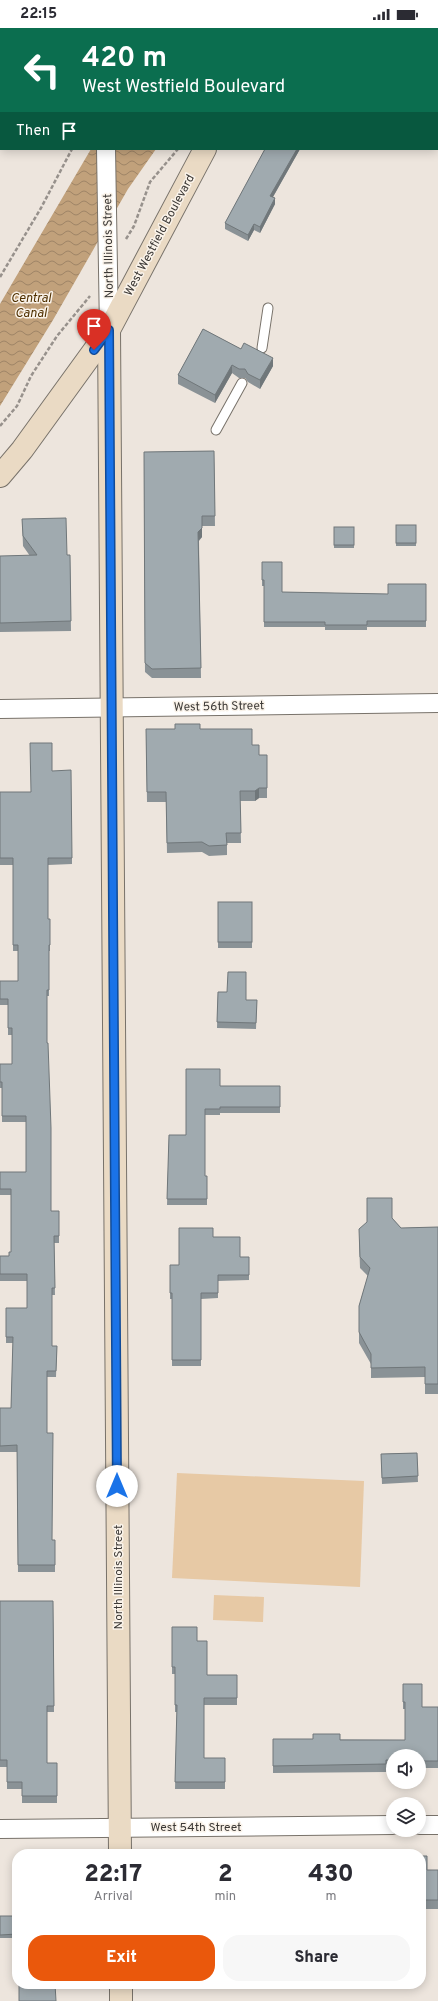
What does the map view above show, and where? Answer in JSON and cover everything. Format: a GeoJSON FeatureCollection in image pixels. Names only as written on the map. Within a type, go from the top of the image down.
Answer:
{"type":"FeatureCollection","features":[{"type":"Feature","properties":{"kind":"street","name":"North Illinois Street"},"geometry":{"type":"LineString","coordinates":[[106,150],[109,261],[110,707],[120,1849]]}},
{"type":"Feature","properties":{"kind":"street","name":"West Westfield Boulevard"},"geometry":{"type":"LineString","coordinates":[[0,476],[22,450],[109,330],[204,150]]}},
{"type":"Feature","properties":{"kind":"street","name":"West 56th Street"},"geometry":{"type":"LineString","coordinates":[[0,709],[438,703]]}},
{"type":"Feature","properties":{"kind":"street"},"geometry":{"type":"LineString","coordinates":[[426,1825],[438,1824]]}},
{"type":"Feature","properties":{"kind":"street","name":"West 54th Street"},"geometry":{"type":"LineString","coordinates":[[0,1829],[386,1825]]}},
{"type":"Feature","properties":{"kind":"street"},"geometry":{"type":"LineString","coordinates":[[121,1989],[121,2001]]}},
{"type":"Feature","properties":{"kind":"lane"},"geometry":{"type":"LineString","coordinates":[[262,348],[268,308]]}},
{"type":"Feature","properties":{"kind":"lane"},"geometry":{"type":"LineString","coordinates":[[216,430],[242,383]]}},
{"type":"Feature","properties":{"kind":"path"},"geometry":{"type":"LineString","coordinates":[[0,277],[41,208],[71,150]]}},
{"type":"Feature","properties":{"kind":"path"},"geometry":{"type":"LineString","coordinates":[[0,426],[17,406],[31,376],[57,336],[86,302],[109,261],[134,226],[150,182],[177,150]]}},
{"type":"Feature","properties":{"kind":"shaded area"},"geometry":{"type":"Polygon","coordinates":[[[177,1473],[364,1481],[360,1587],[172,1578],[177,1473]]]}},
{"type":"Feature","properties":{"kind":"shaded area"},"geometry":{"type":"Polygon","coordinates":[[[214,1595],[264,1597],[263,1622],[213,1620],[214,1595]]]}},
{"type":"Feature","properties":{"kind":"water","name":"Central Canal"},"geometry":{"type":"Polygon","coordinates":[[[90,150],[155,150],[128,189],[53,320],[0,406],[0,304],[90,150]]]}},
{"type":"Feature","properties":{"kind":"building"},"geometry":{"type":"Polygon","coordinates":[[[264,150],[296,150],[270,196],[275,198],[260,227],[254,224],[248,235],[225,223],[264,150]]]}},
{"type":"Feature","properties":{"kind":"building"},"geometry":{"type":"Polygon","coordinates":[[[203,329],[241,349],[244,343],[273,358],[260,380],[248,374],[245,369],[239,369],[232,365],[215,395],[178,375],[203,329]]]}},
{"type":"Feature","properties":{"kind":"building"},"geometry":{"type":"Polygon","coordinates":[[[214,451],[215,516],[202,516],[202,528],[198,532],[201,668],[152,669],[145,663],[144,452],[214,451]]]}},
{"type":"Feature","properties":{"kind":"building"},"geometry":{"type":"Polygon","coordinates":[[[66,518],[67,555],[70,555],[71,621],[0,623],[0,556],[37,555],[23,536],[22,519],[66,518]]]}},
{"type":"Feature","properties":{"kind":"building"},"geometry":{"type":"Polygon","coordinates":[[[396,525],[416,525],[416,543],[396,543],[396,525]]]}},
{"type":"Feature","properties":{"kind":"building"},"geometry":{"type":"Polygon","coordinates":[[[334,527],[354,527],[354,545],[334,545],[334,527]]]}},
{"type":"Feature","properties":{"kind":"building"},"geometry":{"type":"Polygon","coordinates":[[[262,562],[282,562],[282,592],[388,594],[388,584],[426,584],[426,621],[367,621],[367,625],[325,625],[325,622],[264,622],[264,580],[262,580],[262,562]]]}},
{"type":"Feature","properties":{"kind":"building"},"geometry":{"type":"Polygon","coordinates":[[[175,724],[200,724],[200,729],[252,729],[252,745],[259,745],[259,755],[267,755],[267,788],[259,788],[255,791],[240,791],[241,833],[226,833],[227,845],[209,846],[202,842],[167,843],[166,792],[147,792],[146,729],[175,729],[175,724]]]}},
{"type":"Feature","properties":{"kind":"building"},"geometry":{"type":"Polygon","coordinates":[[[30,743],[52,743],[52,771],[71,770],[72,858],[48,858],[48,919],[50,919],[50,945],[49,990],[47,990],[47,1043],[51,1128],[51,1211],[59,1211],[59,1236],[54,1236],[55,1288],[52,1288],[52,1346],[57,1346],[56,1371],[47,1371],[47,1433],[53,1433],[52,1540],[55,1540],[55,1565],[18,1565],[17,1445],[0,1446],[0,1408],[11,1408],[13,1337],[6,1337],[6,1308],[27,1308],[27,1274],[0,1274],[0,1256],[9,1256],[9,1252],[11,1252],[11,1189],[0,1189],[0,1172],[26,1172],[26,1116],[2,1116],[2,1082],[0,1082],[0,1064],[12,1064],[12,1028],[8,1028],[8,999],[0,999],[0,981],[18,981],[18,945],[13,945],[13,858],[0,858],[0,792],[31,792],[30,743]]]}},
{"type":"Feature","properties":{"kind":"building"},"geometry":{"type":"Polygon","coordinates":[[[218,902],[252,902],[252,942],[218,942],[218,902]]]}},
{"type":"Feature","properties":{"kind":"building"},"geometry":{"type":"Polygon","coordinates":[[[228,972],[246,972],[246,1000],[257,1000],[256,1023],[217,1022],[218,992],[227,992],[228,972]]]}},
{"type":"Feature","properties":{"kind":"building"},"geometry":{"type":"Polygon","coordinates":[[[186,1069],[220,1069],[220,1086],[280,1086],[280,1107],[220,1107],[220,1109],[205,1109],[205,1176],[207,1176],[207,1199],[167,1199],[169,1135],[186,1135],[186,1069]]]}},
{"type":"Feature","properties":{"kind":"building"},"geometry":{"type":"Polygon","coordinates":[[[367,1198],[392,1198],[392,1218],[401,1228],[438,1227],[438,1384],[425,1384],[425,1367],[371,1368],[371,1354],[359,1332],[359,1306],[370,1268],[360,1257],[359,1229],[367,1222],[367,1198]]]}},
{"type":"Feature","properties":{"kind":"building"},"geometry":{"type":"Polygon","coordinates":[[[179,1228],[213,1228],[213,1237],[240,1237],[240,1257],[249,1257],[249,1275],[218,1275],[218,1293],[201,1293],[201,1360],[172,1360],[172,1293],[170,1293],[170,1265],[179,1265],[179,1228]]]}},
{"type":"Feature","properties":{"kind":"building"},"geometry":{"type":"Polygon","coordinates":[[[417,1453],[418,1476],[382,1478],[381,1454],[417,1453]]]}},
{"type":"Feature","properties":{"kind":"building"},"geometry":{"type":"Polygon","coordinates":[[[0,1601],[53,1601],[54,1706],[47,1706],[47,1763],[57,1763],[57,1796],[22,1796],[22,1782],[7,1782],[7,1760],[0,1760],[0,1601]]]}},
{"type":"Feature","properties":{"kind":"building"},"geometry":{"type":"Polygon","coordinates":[[[172,1627],[197,1627],[197,1641],[207,1641],[207,1675],[237,1675],[237,1698],[204,1698],[204,1758],[225,1758],[225,1782],[175,1782],[177,1705],[175,1705],[175,1667],[172,1667],[172,1627]]]}},
{"type":"Feature","properties":{"kind":"building"},"geometry":{"type":"Polygon","coordinates":[[[403,1684],[422,1684],[422,1707],[438,1707],[438,1761],[426,1761],[426,1749],[386,1749],[386,1764],[273,1766],[273,1739],[313,1739],[313,1734],[340,1734],[340,1740],[405,1740],[405,1702],[403,1702],[403,1684]]]}},
{"type":"Feature","properties":{"kind":"building"},"geometry":{"type":"Polygon","coordinates":[[[426,1856],[427,1870],[438,1870],[438,1900],[426,1900],[426,1856]]]}},
{"type":"Feature","properties":{"kind":"building"},"geometry":{"type":"Polygon","coordinates":[[[0,1916],[12,1916],[12,1934],[0,1935],[0,1916]]]}},
{"type":"Feature","properties":{"kind":"building"},"geometry":{"type":"Polygon","coordinates":[[[19,1989],[55,1989],[56,2001],[19,2001],[19,1989]]]}},
{"type":"Feature","properties":{"kind":"route"},"geometry":{"type":"LineString","coordinates":[[94,350],[109,330],[110,650],[117,1486]]}}]}
